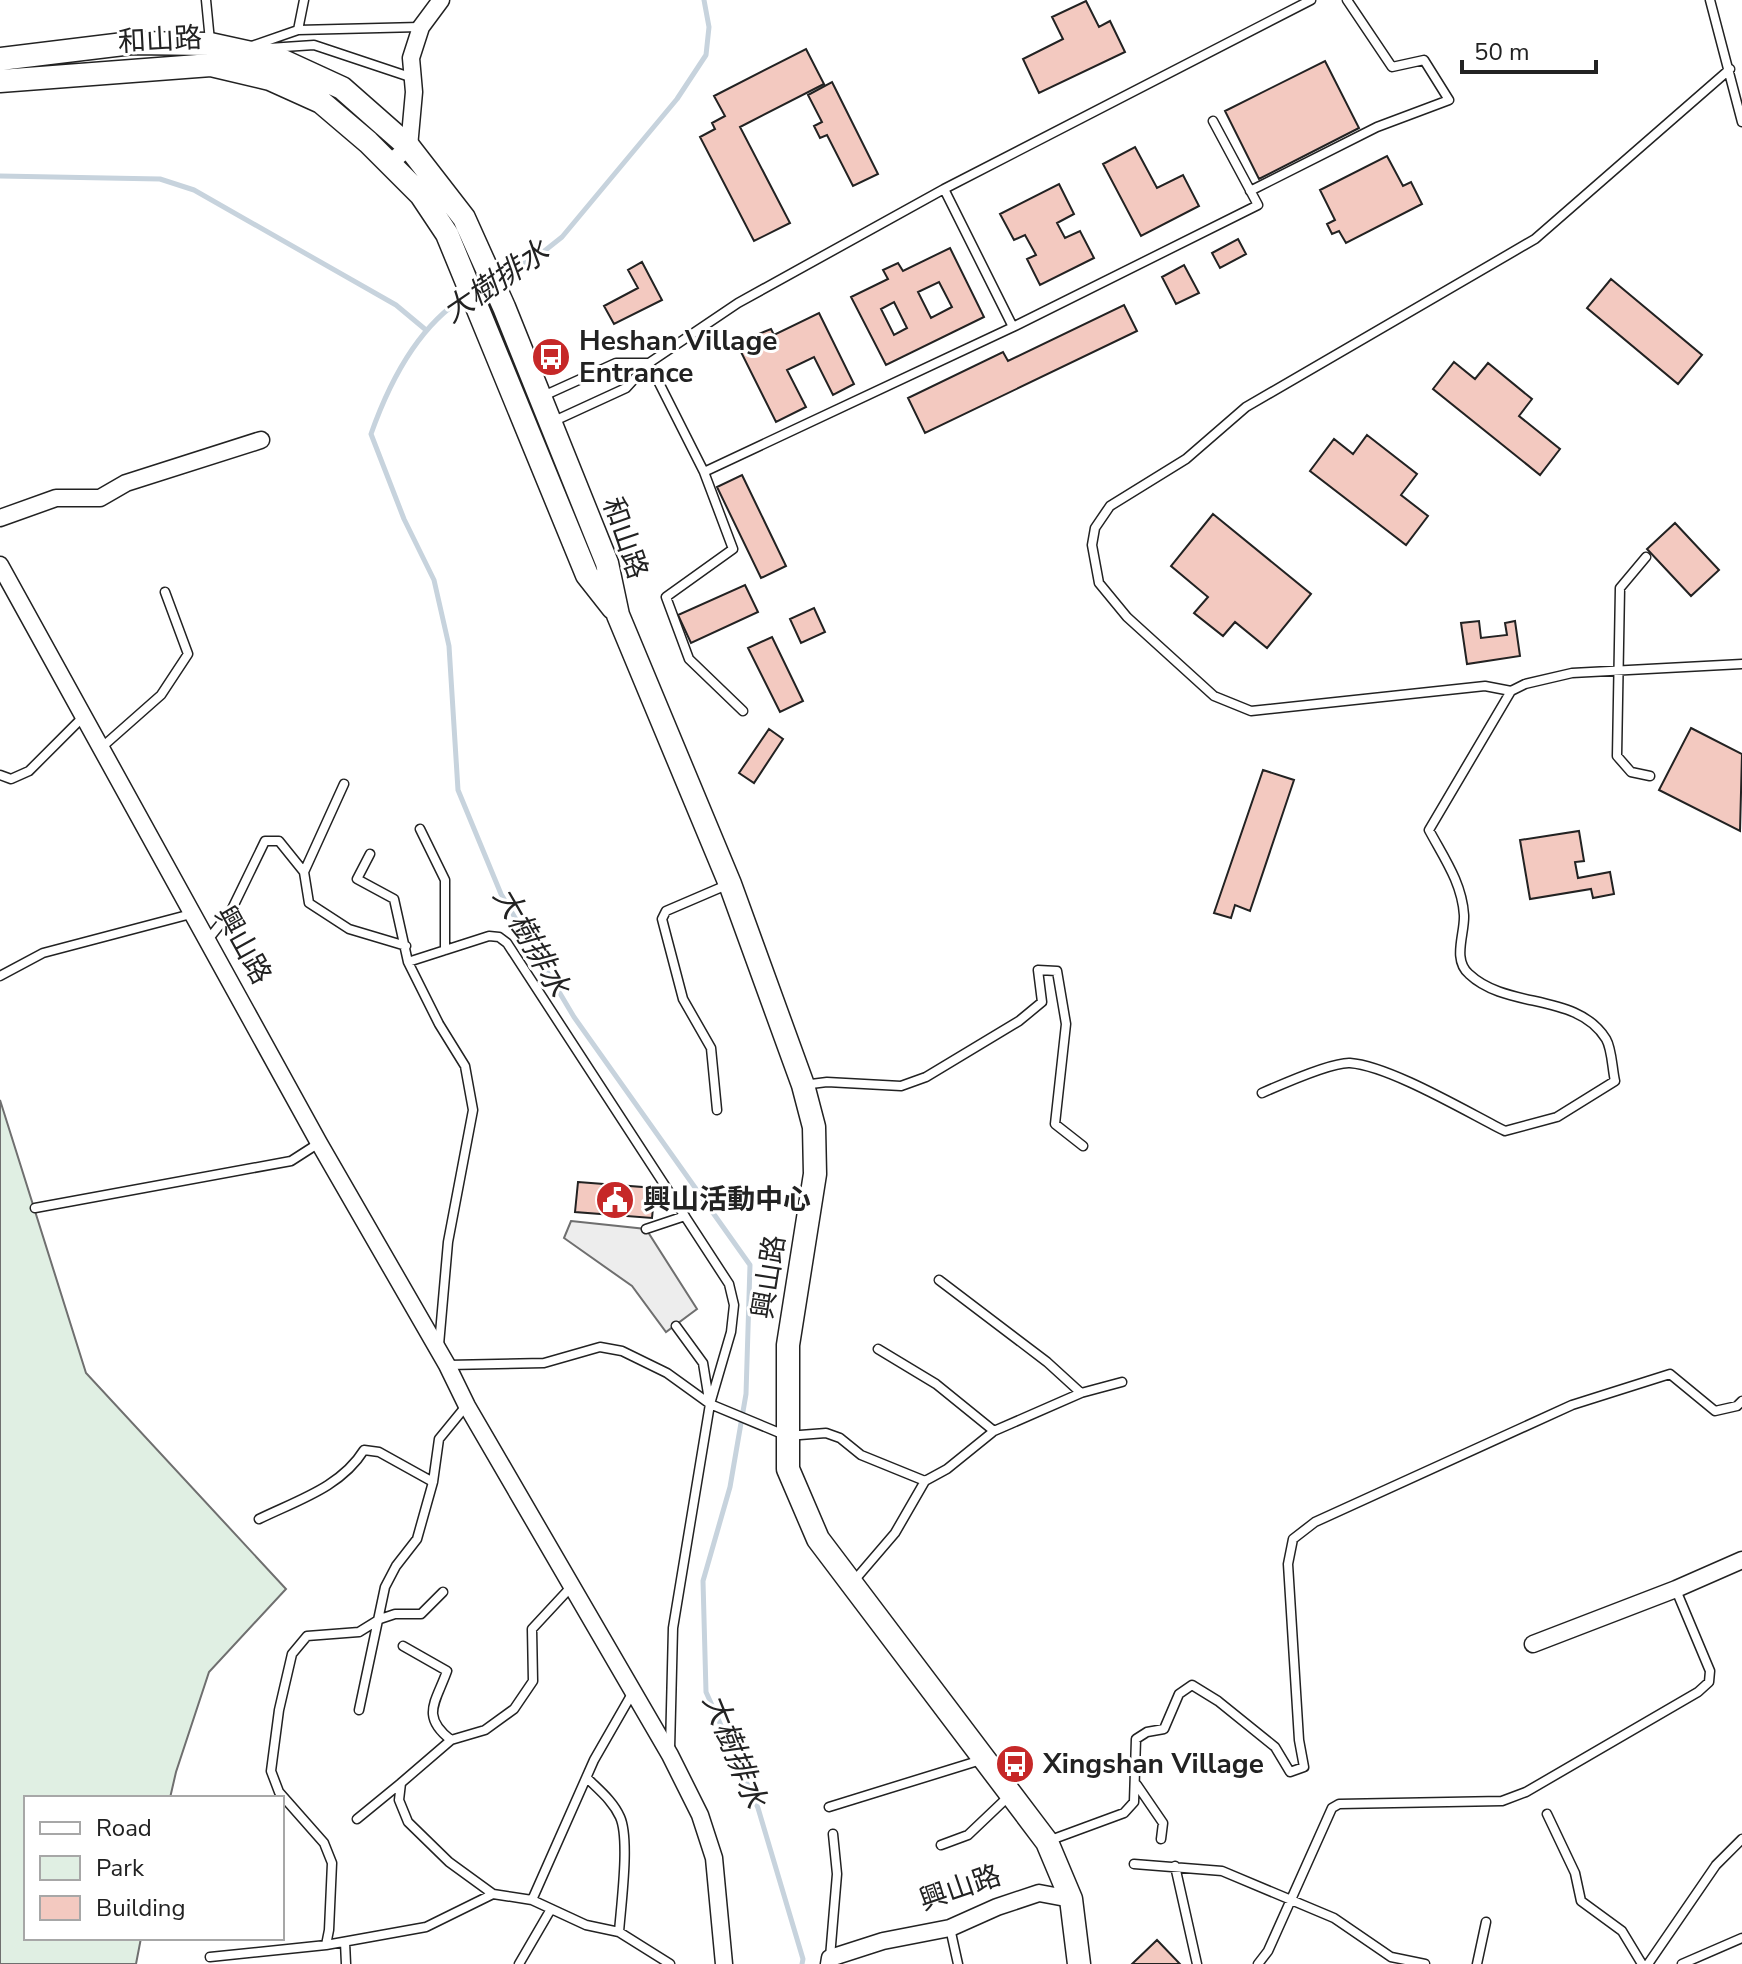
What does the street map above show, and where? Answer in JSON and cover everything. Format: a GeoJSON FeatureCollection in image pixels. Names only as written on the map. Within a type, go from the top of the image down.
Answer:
{"type":"FeatureCollection","features":[{"type":"Feature","properties":{"kind":"main road","name":"和山路"},"geometry":{"type":"LineString","coordinates":[[0,59],[132,43],[222,58],[321,102],[391,162],[421,195],[447,234],[587,575],[618,615]]}},
{"type":"Feature","properties":{"kind":"main road","name":"和山路"},"geometry":{"type":"LineString","coordinates":[[0,81],[222,58],[279,59],[342,88],[409,147],[464,218],[485,261],[607,563],[618,615]]}},
{"type":"Feature","properties":{"kind":"main road","name":"興山路"},"geometry":{"type":"LineString","coordinates":[[618,615],[730,884],[803,1085],[814,1127],[815,1174],[788,1345],[788,1469],[818,1539],[1047,1842],[1071,1899],[1079,1964]]}},
{"type":"Feature","properties":{"kind":"street"},"geometry":{"type":"LineString","coordinates":[[391,162],[409,147],[413,78],[411,58],[421,27],[441,0]]}},
{"type":"Feature","properties":{"kind":"street"},"geometry":{"type":"LineString","coordinates":[[0,518],[56,498],[100,498],[126,483],[261,440]]}},
{"type":"Feature","properties":{"kind":"street","name":"興山路"},"geometry":{"type":"LineString","coordinates":[[0,565],[191,914],[443,1358],[467,1406],[670,1755],[700,1815],[714,1858],[724,1964]]}},
{"type":"Feature","properties":{"kind":"street"},"geometry":{"type":"LineString","coordinates":[[1533,1644],[1742,1560]]}},
{"type":"Feature","properties":{"kind":"street","name":"興山路"},"geometry":{"type":"LineString","coordinates":[[830,1961],[883,1941],[950,1928],[1039,1893],[1071,1899]]}},
{"type":"Feature","properties":{"kind":"lane"},"geometry":{"type":"LineString","coordinates":[[206,0],[222,58]]}},
{"type":"Feature","properties":{"kind":"lane"},"geometry":{"type":"LineString","coordinates":[[298,30],[304,0]]}},
{"type":"Feature","properties":{"kind":"lane"},"geometry":{"type":"LineString","coordinates":[[523,420],[550,423],[626,388],[649,363],[738,303],[944,189],[1311,0]]}},
{"type":"Feature","properties":{"kind":"lane"},"geometry":{"type":"LineString","coordinates":[[1250,191],[1377,127],[1449,100],[1424,60],[1392,67],[1347,0]]}},
{"type":"Feature","properties":{"kind":"lane"},"geometry":{"type":"LineString","coordinates":[[1710,0],[1742,122]]}},
{"type":"Feature","properties":{"kind":"lane"},"geometry":{"type":"LineString","coordinates":[[222,58],[298,30],[421,27]]}},
{"type":"Feature","properties":{"kind":"lane"},"geometry":{"type":"LineString","coordinates":[[222,58],[314,45],[413,78]]}},
{"type":"Feature","properties":{"kind":"lane"},"geometry":{"type":"LineString","coordinates":[[1511,691],[1485,686],[1251,711],[1214,696],[1127,617],[1099,583],[1092,545],[1095,528],[1110,506],[1186,459],[1246,407],[1535,239],[1730,69]]}},
{"type":"Feature","properties":{"kind":"lane"},"geometry":{"type":"LineString","coordinates":[[704,472],[1013,327],[1258,205],[1213,121]]}},
{"type":"Feature","properties":{"kind":"lane"},"geometry":{"type":"LineString","coordinates":[[944,189],[1013,327]]}},
{"type":"Feature","properties":{"kind":"lane"},"geometry":{"type":"LineString","coordinates":[[523,420],[540,398],[616,363],[649,363]]}},
{"type":"Feature","properties":{"kind":"lane"},"geometry":{"type":"LineString","coordinates":[[649,363],[704,472],[733,549],[666,597],[689,659],[743,711]]}},
{"type":"Feature","properties":{"kind":"lane"},"geometry":{"type":"LineString","coordinates":[[1646,557],[1620,588],[1617,756],[1631,772],[1650,776]]}},
{"type":"Feature","properties":{"kind":"lane"},"geometry":{"type":"LineString","coordinates":[[100,748],[161,695],[188,654],[165,592]]}},
{"type":"Feature","properties":{"kind":"lane"},"geometry":{"type":"LineString","coordinates":[[1262,1093],[1295,1078],[1349,1063],[1393,1075],[1505,1131],[1557,1117],[1615,1081],[1607,1040],[1583,1015],[1518,997],[1482,983],[1466,972],[1459,952],[1464,918],[1461,889],[1429,830],[1511,691],[1525,684],[1572,673],[1742,664]]}},
{"type":"Feature","properties":{"kind":"lane"},"geometry":{"type":"LineString","coordinates":[[0,775],[11,779],[29,771],[83,717]]}},
{"type":"Feature","properties":{"kind":"lane"},"geometry":{"type":"LineString","coordinates":[[304,872],[344,784]]}},
{"type":"Feature","properties":{"kind":"lane"},"geometry":{"type":"LineString","coordinates":[[420,829],[445,880],[445,950]]}},
{"type":"Feature","properties":{"kind":"lane"},"geometry":{"type":"LineString","coordinates":[[206,941],[231,911],[265,841],[279,841],[304,872],[309,903],[349,929],[406,946]]}},
{"type":"Feature","properties":{"kind":"lane"},"geometry":{"type":"LineString","coordinates":[[370,854],[357,879],[394,899],[408,962],[439,1024],[465,1066],[473,1110],[448,1242],[443,1358],[544,1363],[600,1347],[622,1351],[667,1373],[710,1404],[787,1436],[826,1433],[840,1438],[861,1455],[925,1481]]}},
{"type":"Feature","properties":{"kind":"lane"},"geometry":{"type":"LineString","coordinates":[[717,1110],[711,1048],[683,999],[662,919],[666,911],[730,884]]}},
{"type":"Feature","properties":{"kind":"lane"},"geometry":{"type":"LineString","coordinates":[[0,976],[43,953],[191,914]]}},
{"type":"Feature","properties":{"kind":"lane"},"geometry":{"type":"LineString","coordinates":[[408,962],[489,936],[499,937],[507,943],[729,1284],[734,1305],[731,1332],[710,1404],[673,1628],[670,1755]]}},
{"type":"Feature","properties":{"kind":"lane"},"geometry":{"type":"LineString","coordinates":[[803,1085],[827,1082],[901,1086],[926,1077],[1019,1021],[1042,1002],[1038,970],[1057,971],[1066,1024],[1055,1124],[1083,1146]]}},
{"type":"Feature","properties":{"kind":"lane"},"geometry":{"type":"LineString","coordinates":[[35,1208],[291,1161],[319,1143]]}},
{"type":"Feature","properties":{"kind":"lane"},"geometry":{"type":"LineString","coordinates":[[646,1229],[685,1216]]}},
{"type":"Feature","properties":{"kind":"lane"},"geometry":{"type":"LineString","coordinates":[[939,1280],[1047,1362],[1081,1393]]}},
{"type":"Feature","properties":{"kind":"lane"},"geometry":{"type":"LineString","coordinates":[[676,1326],[703,1363],[710,1404]]}},
{"type":"Feature","properties":{"kind":"lane"},"geometry":{"type":"LineString","coordinates":[[878,1349],[936,1384],[994,1431]]}},
{"type":"Feature","properties":{"kind":"lane"},"geometry":{"type":"LineString","coordinates":[[1047,1842],[1124,1813],[1134,1802],[1136,1739],[1147,1732],[1164,1729],[1179,1694],[1192,1685],[1218,1701],[1275,1747],[1290,1772],[1304,1767],[1299,1740],[1288,1564],[1293,1539],[1315,1522],[1572,1405],[1670,1374],[1715,1411],[1737,1406],[1742,1401]]}},
{"type":"Feature","properties":{"kind":"lane"},"geometry":{"type":"LineString","coordinates":[[851,1585],[895,1533],[925,1481],[947,1469],[994,1431],[1081,1393],[1122,1382]]}},
{"type":"Feature","properties":{"kind":"lane"},"geometry":{"type":"LineString","coordinates":[[359,1710],[385,1587],[396,1566],[417,1539],[433,1482],[439,1439],[467,1406]]}},
{"type":"Feature","properties":{"kind":"lane"},"geometry":{"type":"LineString","coordinates":[[259,1519],[337,1482],[354,1466],[364,1450],[379,1452],[433,1482]]}},
{"type":"Feature","properties":{"kind":"lane"},"geometry":{"type":"LineString","coordinates":[[357,1819],[451,1740],[485,1730],[514,1709],[533,1681],[532,1629],[571,1587]]}},
{"type":"Feature","properties":{"kind":"lane"},"geometry":{"type":"LineString","coordinates":[[1258,1964],[1268,1951],[1332,1808],[1339,1804],[1502,1801],[1526,1792],[1698,1692],[1709,1682],[1710,1671],[1676,1589]]}},
{"type":"Feature","properties":{"kind":"lane"},"geometry":{"type":"LineString","coordinates":[[283,1796],[271,1771],[279,1710],[292,1654],[307,1636],[359,1632],[395,1614],[421,1614],[443,1592]]}},
{"type":"Feature","properties":{"kind":"lane"},"geometry":{"type":"LineString","coordinates":[[403,1646],[447,1671],[431,1715],[436,1729],[451,1740]]}},
{"type":"Feature","properties":{"kind":"lane"},"geometry":{"type":"LineString","coordinates":[[532,1900],[594,1760],[633,1692]]}},
{"type":"Feature","properties":{"kind":"lane"},"geometry":{"type":"LineString","coordinates":[[829,1807],[985,1758]]}},
{"type":"Feature","properties":{"kind":"lane"},"geometry":{"type":"LineString","coordinates":[[587,1778],[605,1795],[621,1819],[624,1854],[619,1932]]}},
{"type":"Feature","properties":{"kind":"lane"},"geometry":{"type":"LineString","coordinates":[[401,1783],[399,1800],[408,1822],[449,1862],[493,1894],[532,1900],[586,1925],[619,1932],[670,1964]]}},
{"type":"Feature","properties":{"kind":"lane"},"geometry":{"type":"LineString","coordinates":[[1136,1785],[1163,1823],[1161,1839]]}},
{"type":"Feature","properties":{"kind":"lane"},"geometry":{"type":"LineString","coordinates":[[941,1845],[968,1835],[1012,1792]]}},
{"type":"Feature","properties":{"kind":"lane"},"geometry":{"type":"LineString","coordinates":[[284,1798],[324,1843],[332,1863],[326,1945]]}},
{"type":"Feature","properties":{"kind":"lane"},"geometry":{"type":"LineString","coordinates":[[1547,1814],[1575,1873],[1581,1901],[1622,1931],[1645,1964],[1716,1865],[1742,1839]]}},
{"type":"Feature","properties":{"kind":"lane"},"geometry":{"type":"LineString","coordinates":[[830,1961],[837,1874],[833,1834]]}},
{"type":"Feature","properties":{"kind":"lane"},"geometry":{"type":"LineString","coordinates":[[1134,1864],[1222,1871],[1334,1918],[1391,1957],[1425,1964]]}},
{"type":"Feature","properties":{"kind":"lane"},"geometry":{"type":"LineString","coordinates":[[1175,1866],[1197,1964]]}},
{"type":"Feature","properties":{"kind":"lane"},"geometry":{"type":"LineString","coordinates":[[210,1957],[326,1945],[426,1927],[493,1894]]}},
{"type":"Feature","properties":{"kind":"lane"},"geometry":{"type":"LineString","coordinates":[[519,1964],[551,1909]]}},
{"type":"Feature","properties":{"kind":"lane"},"geometry":{"type":"LineString","coordinates":[[1477,1964],[1486,1922]]}},
{"type":"Feature","properties":{"kind":"lane"},"geometry":{"type":"LineString","coordinates":[[950,1928],[958,1964]]}},
{"type":"Feature","properties":{"kind":"lane"},"geometry":{"type":"LineString","coordinates":[[1682,1964],[1742,1938]]}},
{"type":"Feature","properties":{"kind":"lane"},"geometry":{"type":"LineString","coordinates":[[345,1942],[346,1964]]}},
{"type":"Feature","properties":{"kind":"green space"},"geometry":{"type":"Polygon","coordinates":[[[0,1100],[86,1373],[286,1589],[209,1672],[170,1796],[24,1796],[24,1940],[141,1940],[136,1964],[0,1964],[0,1100]]]}},
{"type":"Feature","properties":{"kind":"shaded area"},"geometry":{"type":"Polygon","coordinates":[[[571,1221],[646,1229],[697,1309],[666,1332],[632,1286],[564,1238],[571,1221]]]}},
{"type":"Feature","properties":{"kind":"building"},"geometry":{"type":"Polygon","coordinates":[[[1086,1],[1099,27],[1110,21],[1125,52],[1039,93],[1023,59],[1063,39],[1052,17],[1086,1]]]}},
{"type":"Feature","properties":{"kind":"building"},"geometry":{"type":"Polygon","coordinates":[[[806,49],[824,84],[740,127],[790,223],[754,241],[700,137],[715,129],[712,123],[725,116],[714,96],[806,49]]]}},
{"type":"Feature","properties":{"kind":"building"},"geometry":{"type":"Polygon","coordinates":[[[1325,61],[1359,128],[1259,179],[1225,111],[1325,61]]]}},
{"type":"Feature","properties":{"kind":"building"},"geometry":{"type":"Polygon","coordinates":[[[832,82],[878,174],[853,186],[827,135],[820,138],[814,126],[822,122],[808,95],[832,82]]]}},
{"type":"Feature","properties":{"kind":"building"},"geometry":{"type":"Polygon","coordinates":[[[1135,147],[1157,188],[1183,175],[1199,206],[1141,236],[1103,164],[1135,147]]]}},
{"type":"Feature","properties":{"kind":"building"},"geometry":{"type":"Polygon","coordinates":[[[1387,156],[1403,186],[1411,182],[1422,204],[1346,243],[1339,231],[1332,234],[1327,224],[1335,220],[1320,190],[1387,156]]]}},
{"type":"Feature","properties":{"kind":"building"},"geometry":{"type":"Polygon","coordinates":[[[1059,184],[1074,214],[1057,223],[1065,238],[1080,231],[1094,258],[1040,285],[1027,259],[1036,255],[1025,235],[1014,240],[1000,214],[1059,184]]]}},
{"type":"Feature","properties":{"kind":"building"},"geometry":{"type":"Polygon","coordinates":[[[1238,239],[1246,254],[1220,268],[1212,253],[1238,239]]]}},
{"type":"Feature","properties":{"kind":"building"},"geometry":{"type":"Polygon","coordinates":[[[950,248],[984,317],[886,365],[851,297],[888,279],[883,270],[898,263],[903,271],[950,248]],[[939,282],[918,292],[931,318],[952,307],[939,282]],[[894,302],[881,309],[894,335],[907,328],[894,302]]]}},
{"type":"Feature","properties":{"kind":"building"},"geometry":{"type":"Polygon","coordinates":[[[642,262],[662,300],[614,324],[604,306],[638,288],[628,270],[642,262]]]}},
{"type":"Feature","properties":{"kind":"building"},"geometry":{"type":"Polygon","coordinates":[[[1184,265],[1199,293],[1176,304],[1162,277],[1184,265]]]}},
{"type":"Feature","properties":{"kind":"building"},"geometry":{"type":"Polygon","coordinates":[[[1611,279],[1702,355],[1678,384],[1587,308],[1611,279]]]}},
{"type":"Feature","properties":{"kind":"building"},"geometry":{"type":"Polygon","coordinates":[[[1124,305],[1137,331],[925,433],[908,398],[1003,352],[1008,361],[1124,305]]]}},
{"type":"Feature","properties":{"kind":"building"},"geometry":{"type":"Polygon","coordinates":[[[819,313],[854,384],[833,395],[814,357],[787,370],[806,407],[776,422],[741,352],[758,343],[754,336],[771,329],[774,335],[819,313]]]}},
{"type":"Feature","properties":{"kind":"building"},"geometry":{"type":"Polygon","coordinates":[[[1454,362],[1475,379],[1488,363],[1532,399],[1519,416],[1560,449],[1540,475],[1433,389],[1454,362]]]}},
{"type":"Feature","properties":{"kind":"building"},"geometry":{"type":"Polygon","coordinates":[[[1367,435],[1417,474],[1401,495],[1428,516],[1406,545],[1310,471],[1334,439],[1353,454],[1367,435]]]}},
{"type":"Feature","properties":{"kind":"building"},"geometry":{"type":"Polygon","coordinates":[[[742,475],[786,566],[761,578],[717,487],[742,475]]]}},
{"type":"Feature","properties":{"kind":"building"},"geometry":{"type":"Polygon","coordinates":[[[1213,514],[1311,594],[1267,648],[1235,622],[1223,636],[1194,613],[1208,597],[1171,566],[1213,514]]]}},
{"type":"Feature","properties":{"kind":"building"},"geometry":{"type":"Polygon","coordinates":[[[1675,523],[1719,570],[1691,596],[1647,549],[1675,523]]]}},
{"type":"Feature","properties":{"kind":"building"},"geometry":{"type":"Polygon","coordinates":[[[745,585],[758,612],[691,643],[678,615],[745,585]]]}},
{"type":"Feature","properties":{"kind":"building"},"geometry":{"type":"Polygon","coordinates":[[[814,608],[825,632],[801,643],[790,619],[814,608]]]}},
{"type":"Feature","properties":{"kind":"building"},"geometry":{"type":"Polygon","coordinates":[[[1479,621],[1481,638],[1507,635],[1505,623],[1515,621],[1520,656],[1467,664],[1461,623],[1479,621]]]}},
{"type":"Feature","properties":{"kind":"building"},"geometry":{"type":"Polygon","coordinates":[[[772,637],[803,701],[780,712],[748,648],[772,637]]]}},
{"type":"Feature","properties":{"kind":"building"},"geometry":{"type":"Polygon","coordinates":[[[1691,728],[1742,754],[1740,831],[1659,790],[1691,728]]]}},
{"type":"Feature","properties":{"kind":"building"},"geometry":{"type":"Polygon","coordinates":[[[769,729],[783,739],[754,783],[739,773],[769,729]]]}},
{"type":"Feature","properties":{"kind":"building"},"geometry":{"type":"Polygon","coordinates":[[[1263,770],[1294,780],[1250,911],[1235,905],[1231,918],[1214,913],[1263,770]]]}},
{"type":"Feature","properties":{"kind":"building"},"geometry":{"type":"Polygon","coordinates":[[[1579,831],[1584,861],[1575,862],[1578,878],[1610,872],[1614,894],[1593,898],[1591,889],[1530,899],[1520,840],[1579,831]]]}},
{"type":"Feature","properties":{"kind":"building","name":"興山活動中心"},"geometry":{"type":"Polygon","coordinates":[[[578,1182],[655,1188],[652,1218],[575,1212],[578,1182]]]}},
{"type":"Feature","properties":{"kind":"building"},"geometry":{"type":"Polygon","coordinates":[[[1157,1940],[1180,1964],[1132,1964],[1157,1940]]]}},
{"type":"Feature","properties":{"kind":"waterway","name":"大樹排水"},"geometry":{"type":"LineString","coordinates":[[497,277],[533,260],[562,237],[677,99],[706,55],[709,27],[704,0]]}},
{"type":"Feature","properties":{"kind":"waterway"},"geometry":{"type":"LineString","coordinates":[[0,176],[160,179],[194,190],[396,305],[426,330]]}},
{"type":"Feature","properties":{"kind":"waterway","name":"大樹排水"},"geometry":{"type":"LineString","coordinates":[[465,297],[433,323],[407,357],[371,434],[404,519],[434,580],[449,646],[458,790],[501,894],[574,1017],[750,1265],[746,1394],[730,1487],[703,1581],[706,1692],[758,1808],[802,1964]]}},
{"type":"Feature","properties":{"kind":"place","name":"Heshan Village Entrance"},"geometry":{"type":"Point","coordinates":[551,357]}},
{"type":"Feature","properties":{"kind":"place","name":"興山活動中心"},"geometry":{"type":"Point","coordinates":[615,1200]}},
{"type":"Feature","properties":{"kind":"place","name":"Xingshan Village"},"geometry":{"type":"Point","coordinates":[1015,1764]}}]}
